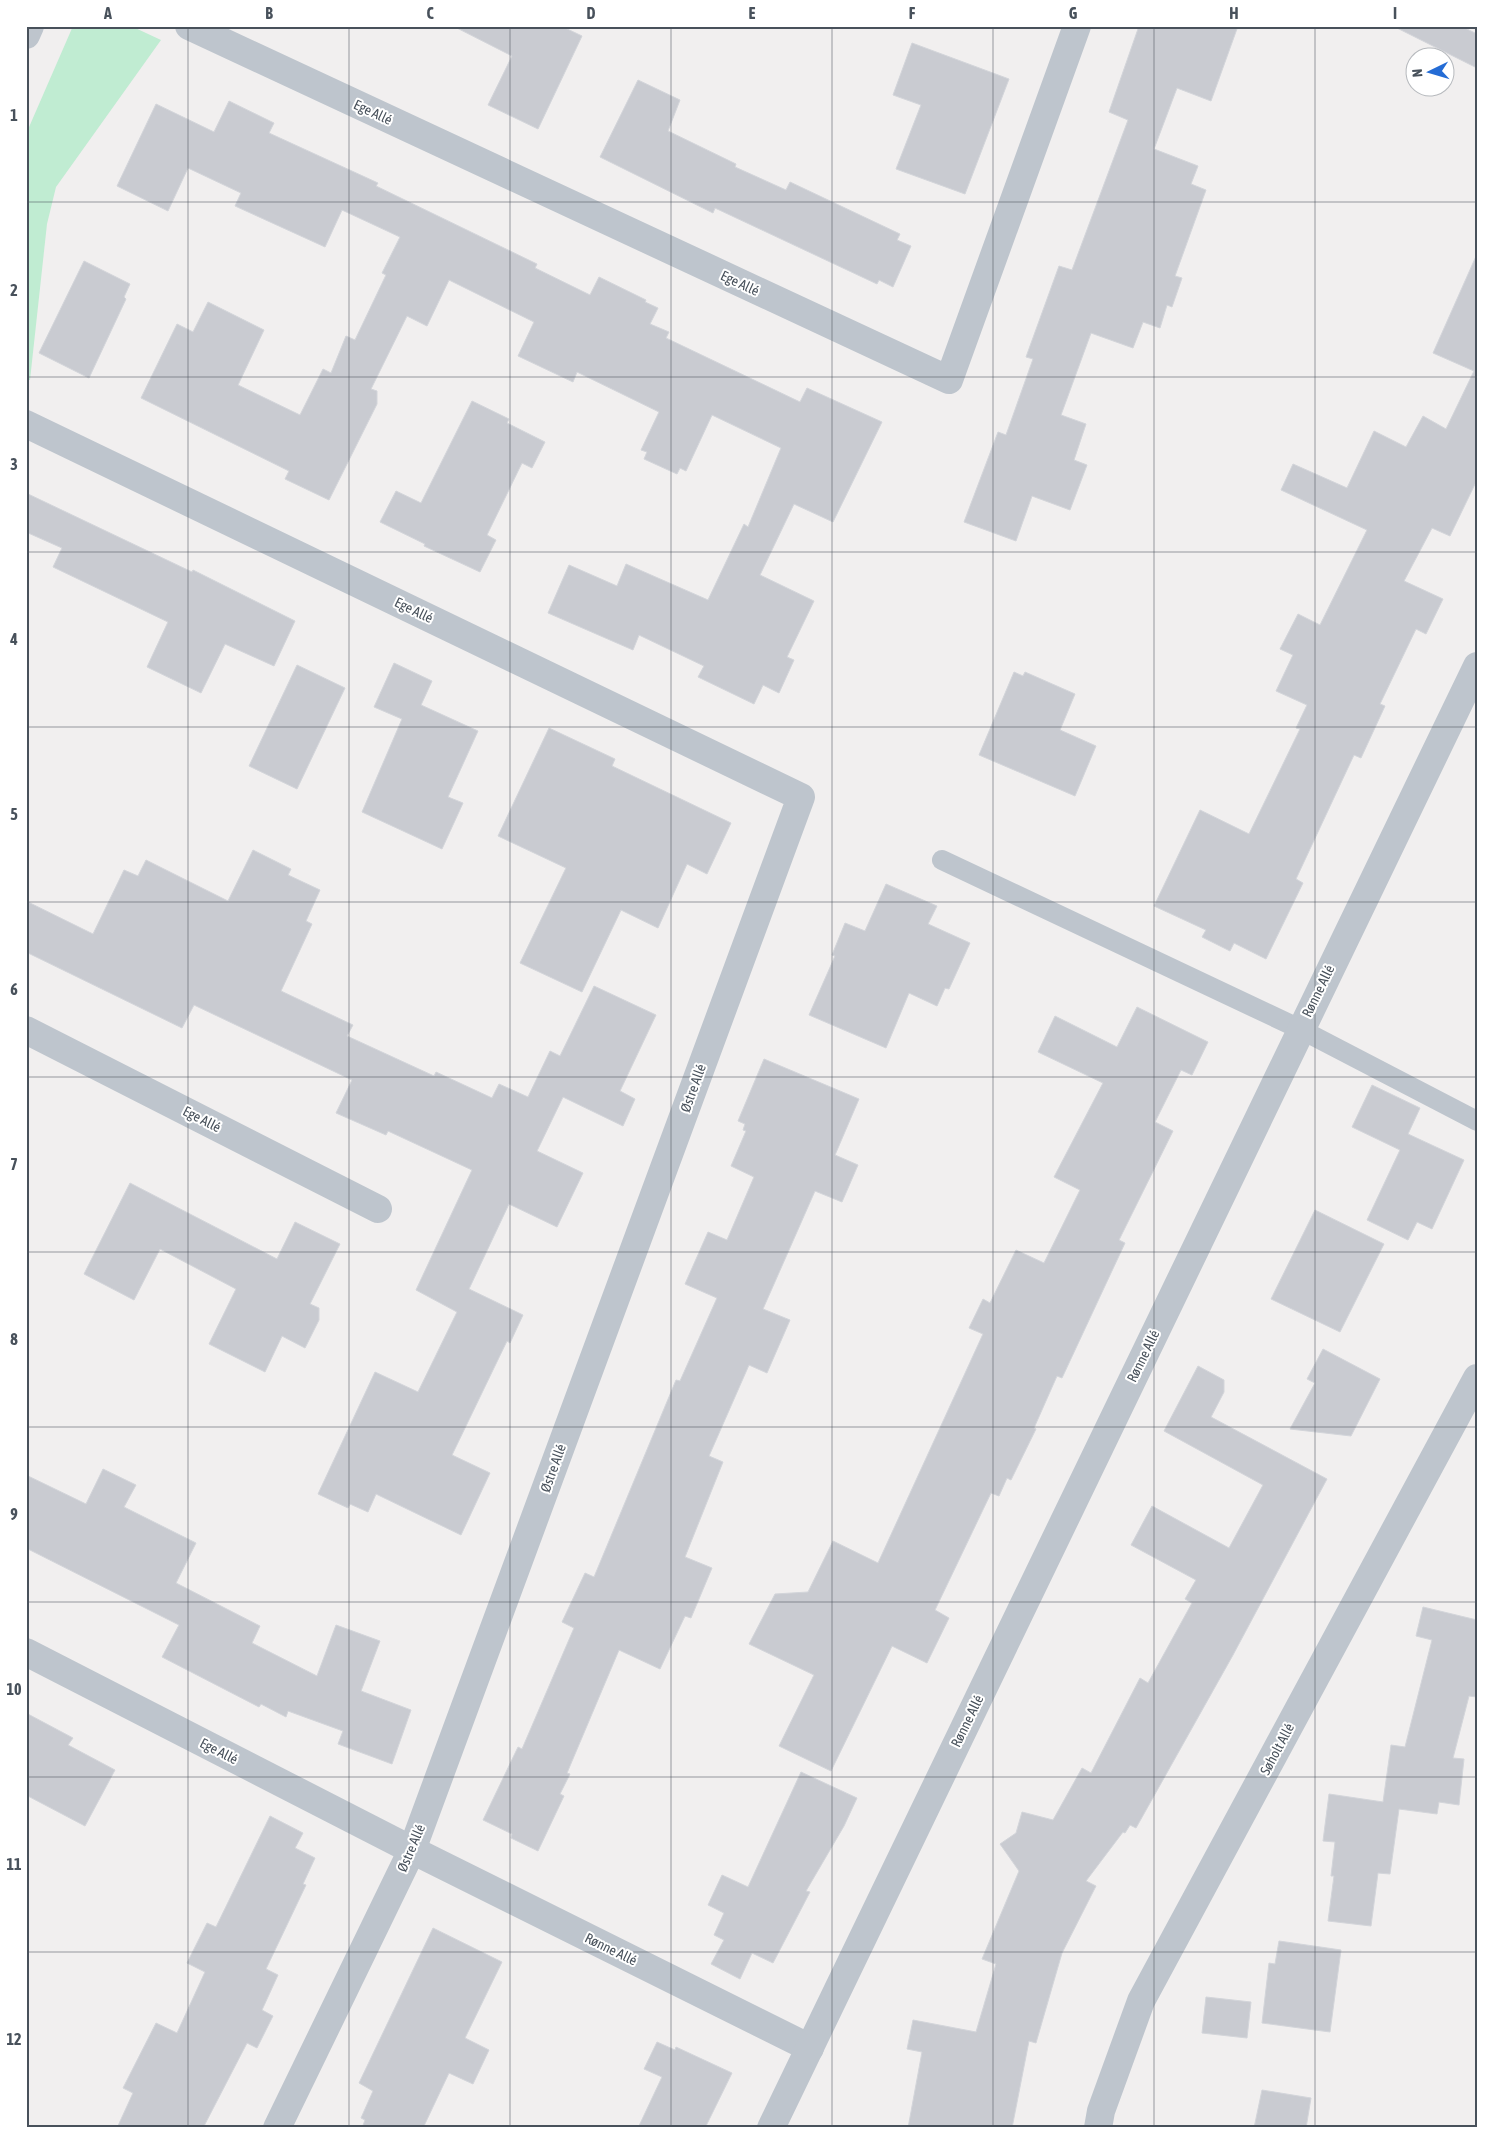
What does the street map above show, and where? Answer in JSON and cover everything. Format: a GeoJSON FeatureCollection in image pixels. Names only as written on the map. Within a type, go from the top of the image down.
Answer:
{"type":"FeatureCollection","features":[{"type":"Feature","properties":{"kind":"street"},"geometry":{"type":"LineString","coordinates":[[26,34],[30,26]]}},
{"type":"Feature","properties":{"kind":"street","name":"Ege Allé"},"geometry":{"type":"LineString","coordinates":[[188,26],[949,380],[1078,26]]}},
{"type":"Feature","properties":{"kind":"street","name":"Ege Allé"},"geometry":{"type":"LineString","coordinates":[[26,424],[801,797]]}},
{"type":"Feature","properties":{"kind":"street","name":"Rønne Allé"},"geometry":{"type":"LineString","coordinates":[[771,2128],[1300,1029],[1477,666]]}},
{"type":"Feature","properties":{"kind":"street","name":"Østre Allé"},"geometry":{"type":"LineString","coordinates":[[277,2128],[412,1850],[801,797]]}},
{"type":"Feature","properties":{"kind":"street","name":"Ege Allé"},"geometry":{"type":"LineString","coordinates":[[26,1030],[378,1208]]}},
{"type":"Feature","properties":{"kind":"street","name":"Søholt Allé"},"geometry":{"type":"LineString","coordinates":[[1098,2128],[1101,2111],[1141,2001],[1477,1378]]}},
{"type":"Feature","properties":{"kind":"street","name":"Ege Allé"},"geometry":{"type":"LineString","coordinates":[[26,1652],[412,1850]]}},
{"type":"Feature","properties":{"kind":"street","name":"Rønne Allé"},"geometry":{"type":"LineString","coordinates":[[412,1850],[810,2048]]}},
{"type":"Feature","properties":{"kind":"lane"},"geometry":{"type":"LineString","coordinates":[[942,860],[1300,1029],[1477,1121]]}},
{"type":"Feature","properties":{"kind":"green space"},"geometry":{"type":"Polygon","coordinates":[[[73,26],[131,26],[161,40],[56,187],[47,224],[30,380],[26,380],[26,134],[73,26]]]}},
{"type":"Feature","properties":{"kind":"building"},"geometry":{"type":"Polygon","coordinates":[[[453,26],[561,26],[582,36],[538,129],[488,105],[512,56],[453,26]]]}},
{"type":"Feature","properties":{"kind":"building"},"geometry":{"type":"Polygon","coordinates":[[[1139,26],[1238,26],[1211,101],[1177,88],[1154,149],[1198,166],[1191,184],[1206,190],[1175,276],[1182,278],[1172,307],[1167,305],[1160,328],[1143,322],[1133,348],[1091,333],[1061,415],[1086,424],[1074,460],[1087,465],[1070,510],[1032,496],[1016,541],[964,522],[998,432],[1006,435],[1033,359],[1026,357],[1059,266],[1072,270],[1128,120],[1109,112],[1139,26]]]}},
{"type":"Feature","properties":{"kind":"building"},"geometry":{"type":"Polygon","coordinates":[[[1393,26],[1461,26],[1477,34],[1477,68],[1456,58],[1456,48],[1437,48],[1393,26]]]}},
{"type":"Feature","properties":{"kind":"building"},"geometry":{"type":"Polygon","coordinates":[[[912,43],[1009,79],[965,194],[896,169],[921,105],[893,95],[912,43]]]}},
{"type":"Feature","properties":{"kind":"building"},"geometry":{"type":"Polygon","coordinates":[[[638,80],[680,100],[668,131],[736,164],[735,167],[786,190],[790,182],[900,234],[897,240],[911,246],[893,287],[879,280],[877,284],[715,208],[713,213],[600,157],[638,80]]]}},
{"type":"Feature","properties":{"kind":"building"},"geometry":{"type":"Polygon","coordinates":[[[229,101],[274,123],[269,133],[378,183],[376,186],[537,264],[535,268],[590,295],[599,277],[646,300],[645,302],[658,308],[650,324],[669,332],[666,338],[800,402],[807,388],[882,422],[833,522],[794,504],[760,575],[814,601],[787,657],[794,660],[779,693],[763,685],[754,704],[698,677],[704,666],[639,635],[633,650],[548,613],[569,565],[617,586],[626,564],[708,600],[744,524],[748,527],[781,448],[712,415],[686,471],[680,468],[677,474],[644,459],[647,452],[641,450],[659,412],[577,372],[573,382],[518,356],[534,322],[449,280],[427,326],[407,316],[371,389],[377,391],[377,404],[329,500],[285,479],[289,471],[141,398],[177,324],[193,332],[208,302],[264,330],[238,385],[300,415],[323,369],[331,373],[346,336],[355,340],[386,275],[382,273],[400,237],[342,210],[325,247],[235,206],[241,193],[188,168],[168,211],[117,186],[156,104],[214,132],[229,101]]]}},
{"type":"Feature","properties":{"kind":"building"},"geometry":{"type":"Polygon","coordinates":[[[1477,254],[1477,480],[1450,536],[1432,528],[1404,581],[1443,599],[1426,634],[1416,629],[1380,704],[1385,706],[1361,758],[1354,755],[1296,879],[1303,883],[1266,959],[1234,943],[1230,951],[1202,937],[1206,930],[1154,906],[1200,810],[1249,834],[1300,729],[1296,728],[1307,705],[1276,691],[1293,655],[1280,649],[1298,614],[1320,625],[1367,530],[1281,490],[1293,464],[1347,488],[1374,431],[1406,447],[1423,416],[1446,429],[1474,371],[1433,353],[1477,254]]]}},
{"type":"Feature","properties":{"kind":"building"},"geometry":{"type":"Polygon","coordinates":[[[84,261],[130,284],[124,297],[126,299],[89,378],[39,353],[84,261]]]}},
{"type":"Feature","properties":{"kind":"building"},"geometry":{"type":"Polygon","coordinates":[[[472,401],[509,419],[507,423],[545,442],[532,468],[522,463],[487,535],[496,540],[480,572],[424,546],[425,544],[380,522],[396,491],[421,503],[472,401]]]}},
{"type":"Feature","properties":{"kind":"building"},"geometry":{"type":"Polygon","coordinates":[[[26,493],[192,572],[193,570],[295,621],[274,666],[225,644],[201,693],[147,667],[168,622],[53,567],[62,548],[26,532],[26,493]]]}},
{"type":"Feature","properties":{"kind":"building"},"geometry":{"type":"Polygon","coordinates":[[[394,663],[432,681],[421,705],[478,731],[448,797],[463,803],[442,849],[362,812],[402,719],[374,707],[394,663]]]}},
{"type":"Feature","properties":{"kind":"building"},"geometry":{"type":"Polygon","coordinates":[[[297,665],[345,688],[297,789],[249,766],[297,665]]]}},
{"type":"Feature","properties":{"kind":"building"},"geometry":{"type":"Polygon","coordinates":[[[1014,672],[1023,676],[1025,672],[1075,694],[1060,730],[1096,746],[1075,796],[979,755],[1014,672]]]}},
{"type":"Feature","properties":{"kind":"building"},"geometry":{"type":"Polygon","coordinates":[[[549,728],[615,759],[612,766],[731,823],[707,874],[687,864],[658,928],[621,910],[582,992],[520,963],[566,868],[498,836],[549,728]]]}},
{"type":"Feature","properties":{"kind":"building"},"geometry":{"type":"Polygon","coordinates":[[[253,850],[291,869],[288,875],[320,890],[306,921],[312,924],[281,991],[353,1025],[347,1036],[434,1076],[436,1072],[492,1098],[499,1084],[528,1097],[550,1051],[560,1056],[594,986],[656,1015],[620,1091],[635,1099],[623,1126],[563,1097],[537,1151],[583,1173],[557,1227],[509,1204],[469,1289],[523,1315],[510,1343],[507,1341],[452,1455],[490,1473],[461,1535],[376,1494],[368,1512],[350,1504],[348,1508],[318,1494],[375,1372],[418,1392],[457,1312],[416,1290],[472,1170],[388,1131],[386,1135],[336,1113],[352,1080],[194,1005],[182,1028],[26,952],[26,901],[93,934],[124,870],[138,876],[146,860],[228,901],[253,850]]]}},
{"type":"Feature","properties":{"kind":"building"},"geometry":{"type":"Polygon","coordinates":[[[886,884],[937,906],[928,924],[970,943],[949,989],[945,988],[937,1006],[909,993],[886,1048],[809,1015],[835,956],[832,955],[845,923],[865,931],[886,884]]]}},
{"type":"Feature","properties":{"kind":"building"},"geometry":{"type":"Polygon","coordinates":[[[1137,1007],[1208,1042],[1192,1075],[1181,1070],[1155,1122],[1173,1131],[1119,1240],[1125,1243],[1062,1378],[1057,1376],[1034,1428],[1036,1429],[1011,1480],[1007,1478],[999,1496],[991,1493],[935,1610],[949,1618],[927,1663],[892,1646],[831,1771],[779,1746],[814,1675],[749,1644],[775,1594],[808,1592],[833,1541],[878,1563],[983,1334],[969,1328],[983,1299],[990,1303],[1016,1250],[1044,1263],[1080,1190],[1054,1177],[1103,1083],[1038,1052],[1055,1016],[1117,1047],[1137,1007]]]}},
{"type":"Feature","properties":{"kind":"building"},"geometry":{"type":"Polygon","coordinates":[[[764,1059],[859,1099],[835,1155],[858,1165],[842,1202],[815,1191],[763,1309],[790,1320],[767,1373],[749,1365],[709,1456],[723,1462],[685,1557],[712,1568],[691,1618],[685,1616],[660,1669],[619,1650],[567,1773],[570,1774],[560,1794],[564,1796],[538,1851],[511,1838],[512,1834],[483,1820],[518,1747],[522,1749],[574,1628],[562,1622],[585,1573],[594,1577],[676,1380],[680,1381],[717,1298],[685,1284],[708,1232],[727,1240],[754,1177],[731,1166],[746,1131],[743,1130],[745,1124],[738,1121],[764,1059]]]}},
{"type":"Feature","properties":{"kind":"building"},"geometry":{"type":"Polygon","coordinates":[[[1372,1085],[1420,1108],[1408,1134],[1464,1160],[1432,1229],[1417,1222],[1408,1240],[1367,1220],[1400,1150],[1352,1127],[1372,1085]]]}},
{"type":"Feature","properties":{"kind":"building"},"geometry":{"type":"Polygon","coordinates":[[[130,1183],[277,1259],[295,1222],[340,1244],[310,1304],[319,1308],[319,1320],[305,1348],[282,1336],[265,1372],[209,1344],[236,1289],[160,1249],[134,1300],[84,1274],[130,1183]]]}},
{"type":"Feature","properties":{"kind":"building"},"geometry":{"type":"Polygon","coordinates":[[[1315,1210],[1384,1244],[1340,1332],[1271,1299],[1315,1210]]]}},
{"type":"Feature","properties":{"kind":"building"},"geometry":{"type":"Polygon","coordinates":[[[1323,1349],[1380,1379],[1351,1436],[1290,1429],[1315,1383],[1307,1379],[1323,1349]]]}},
{"type":"Feature","properties":{"kind":"building"},"geometry":{"type":"Polygon","coordinates":[[[1198,1366],[1224,1380],[1224,1392],[1211,1417],[1327,1479],[1233,1655],[1136,1828],[1130,1825],[1125,1833],[1123,1832],[1086,1881],[1096,1886],[1062,1953],[1036,2043],[1029,2041],[1012,2128],[908,2128],[922,2052],[907,2049],[913,2020],[976,2032],[996,1964],[982,1959],[1019,1871],[1000,1844],[1016,1833],[1022,1812],[1053,1820],[1082,1768],[1091,1773],[1140,1678],[1148,1683],[1192,1603],[1185,1599],[1196,1580],[1131,1545],[1152,1506],[1229,1548],[1263,1485],[1164,1431],[1198,1366]]]}},
{"type":"Feature","properties":{"kind":"building"},"geometry":{"type":"Polygon","coordinates":[[[103,1469],[136,1485],[124,1507],[196,1543],[176,1583],[260,1626],[252,1643],[317,1676],[336,1625],[380,1641],[361,1691],[411,1710],[392,1764],[338,1744],[343,1731],[288,1711],[286,1717],[261,1704],[259,1707],[162,1657],[179,1625],[26,1548],[26,1475],[86,1504],[103,1469]]]}},
{"type":"Feature","properties":{"kind":"building"},"geometry":{"type":"Polygon","coordinates":[[[1423,1607],[1477,1620],[1477,1697],[1469,1696],[1453,1758],[1464,1759],[1459,1805],[1439,1802],[1437,1814],[1399,1809],[1390,1874],[1378,1873],[1371,1926],[1328,1921],[1334,1876],[1331,1876],[1335,1842],[1323,1841],[1329,1794],[1383,1802],[1391,1745],[1405,1747],[1432,1640],[1416,1636],[1423,1607]]]}},
{"type":"Feature","properties":{"kind":"building"},"geometry":{"type":"Polygon","coordinates":[[[26,1713],[73,1738],[68,1745],[115,1770],[85,1826],[26,1795],[26,1713]]]}},
{"type":"Feature","properties":{"kind":"building"},"geometry":{"type":"Polygon","coordinates":[[[801,1772],[857,1798],[844,1826],[806,1891],[810,1892],[773,1963],[752,1953],[740,1979],[711,1964],[724,1940],[714,1935],[724,1913],[708,1905],[722,1875],[748,1887],[801,1772]]]}},
{"type":"Feature","properties":{"kind":"building"},"geometry":{"type":"Polygon","coordinates":[[[270,1816],[303,1833],[295,1848],[315,1858],[303,1884],[306,1885],[266,1969],[278,1975],[262,2010],[273,2016],[257,2048],[247,2043],[203,2128],[117,2128],[133,2093],[123,2088],[156,2023],[177,2033],[205,1972],[187,1963],[207,1923],[216,1927],[270,1816]]]}},
{"type":"Feature","properties":{"kind":"building"},"geometry":{"type":"Polygon","coordinates":[[[433,1928],[502,1962],[465,2038],[489,2050],[473,2084],[449,2073],[423,2128],[362,2128],[365,2120],[361,2118],[373,2091],[359,2083],[433,1928]]]}},
{"type":"Feature","properties":{"kind":"building"},"geometry":{"type":"Polygon","coordinates":[[[1279,1941],[1341,1950],[1330,2032],[1262,2023],[1269,1963],[1275,1964],[1279,1941]]]}},
{"type":"Feature","properties":{"kind":"building"},"geometry":{"type":"Polygon","coordinates":[[[1206,1997],[1251,2002],[1247,2038],[1202,2033],[1206,1997]]]}},
{"type":"Feature","properties":{"kind":"building"},"geometry":{"type":"Polygon","coordinates":[[[657,2042],[675,2050],[676,2047],[732,2073],[705,2128],[638,2128],[662,2077],[644,2069],[657,2042]]]}},
{"type":"Feature","properties":{"kind":"building"},"geometry":{"type":"Polygon","coordinates":[[[1262,2090],[1311,2098],[1306,2128],[1254,2128],[1262,2090]]]}}]}
